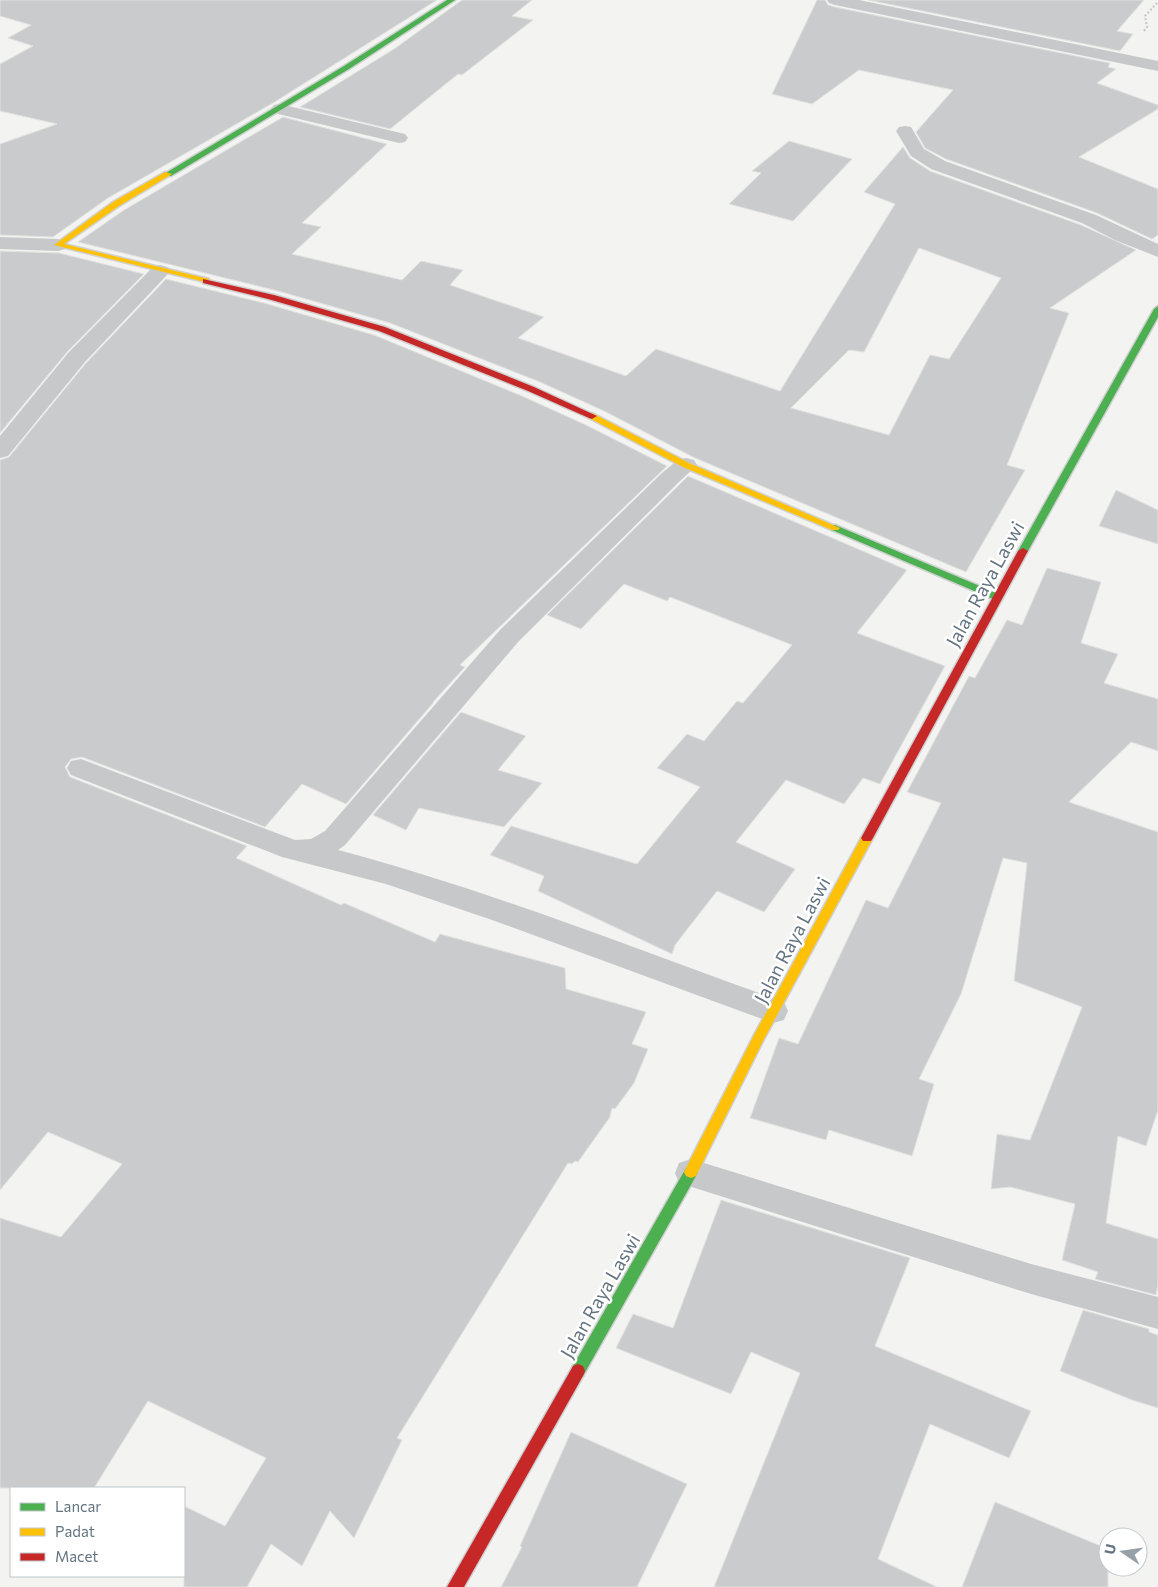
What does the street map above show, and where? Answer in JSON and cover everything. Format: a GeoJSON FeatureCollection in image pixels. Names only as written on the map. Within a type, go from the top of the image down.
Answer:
{"type":"FeatureCollection","features":[{"type":"Feature","properties":{"kind":"street"},"geometry":{"type":"LineString","coordinates":[[58,245],[116,204],[388,44],[452,0]]}},
{"type":"Feature","properties":{"kind":"street"},"geometry":{"type":"LineString","coordinates":[[835,0],[1158,66]]}},
{"type":"Feature","properties":{"kind":"street"},"geometry":{"type":"LineString","coordinates":[[280,109],[399,138]]}},
{"type":"Feature","properties":{"kind":"street"},"geometry":{"type":"LineString","coordinates":[[905,131],[918,152],[938,165],[1089,219],[1122,236],[1158,251]]}},
{"type":"Feature","properties":{"kind":"street"},"geometry":{"type":"LineString","coordinates":[[0,243],[58,245],[271,297],[382,329],[531,389],[595,418],[686,465],[997,597]]}},
{"type":"Feature","properties":{"kind":"street"},"geometry":{"type":"LineString","coordinates":[[0,451],[71,363],[160,271]]}},
{"type":"Feature","properties":{"kind":"street","name":"Jalan Raya Laswi"},"geometry":{"type":"LineString","coordinates":[[455,1587],[691,1173],[773,1011],[997,597],[1158,309]]}},
{"type":"Feature","properties":{"kind":"street"},"geometry":{"type":"LineString","coordinates":[[300,851],[328,845],[335,838],[470,678],[509,636],[671,477],[686,465]]}},
{"type":"Feature","properties":{"kind":"street"},"geometry":{"type":"LineString","coordinates":[[81,768],[292,850],[391,875],[502,912],[773,1011]]}},
{"type":"Feature","properties":{"kind":"street"},"geometry":{"type":"LineString","coordinates":[[691,1173],[1030,1279],[1158,1313]]}},
{"type":"Feature","properties":{"kind":"building"},"geometry":{"type":"Polygon","coordinates":[[[0,0],[437,0],[273,103],[108,198],[53,237],[0,235],[0,144],[57,124],[0,111],[0,64],[33,46],[8,38],[31,25],[0,16],[0,0]]]}},
{"type":"Feature","properties":{"kind":"building"},"geometry":{"type":"Polygon","coordinates":[[[462,0],[532,0],[512,16],[533,20],[462,75],[458,74],[390,129],[300,107],[394,49],[462,0]]]}},
{"type":"Feature","properties":{"kind":"building"},"geometry":{"type":"Polygon","coordinates":[[[817,0],[825,0],[828,5],[835,7],[1110,63],[1108,67],[1116,69],[1097,83],[1158,105],[1158,109],[1079,157],[1158,189],[1158,235],[1152,239],[1097,213],[946,159],[925,148],[916,132],[953,90],[859,70],[812,104],[772,94],[817,0]]]}},
{"type":"Feature","properties":{"kind":"building"},"geometry":{"type":"Polygon","coordinates":[[[868,0],[1144,0],[1117,31],[1133,34],[1120,51],[868,0]]]}},
{"type":"Feature","properties":{"kind":"building"},"geometry":{"type":"Polygon","coordinates":[[[283,117],[387,144],[302,223],[321,227],[292,254],[402,280],[421,261],[463,270],[450,285],[544,317],[518,338],[626,376],[656,349],[780,391],[895,204],[864,192],[903,147],[910,158],[930,171],[1081,225],[1136,250],[1050,308],[1069,313],[1007,465],[1025,470],[966,572],[695,458],[604,411],[540,382],[390,323],[278,291],[78,242],[124,210],[283,117]],[[919,248],[864,352],[849,350],[791,408],[889,435],[930,355],[949,359],[1001,278],[919,248]]]}},
{"type":"Feature","properties":{"kind":"building"},"geometry":{"type":"Polygon","coordinates":[[[789,141],[852,159],[793,221],[729,204],[761,173],[752,171],[789,141]]]}},
{"type":"Feature","properties":{"kind":"building"},"geometry":{"type":"Polygon","coordinates":[[[0,251],[59,253],[144,274],[68,351],[0,433],[0,251]]]}},
{"type":"Feature","properties":{"kind":"building"},"geometry":{"type":"Polygon","coordinates":[[[166,279],[264,303],[374,335],[522,396],[586,425],[667,466],[460,665],[465,667],[346,804],[302,784],[265,827],[82,757],[71,759],[65,767],[70,777],[247,846],[236,858],[341,905],[344,903],[435,942],[440,934],[565,968],[566,989],[646,1012],[632,1044],[648,1049],[634,1083],[615,1109],[612,1108],[610,1117],[578,1162],[568,1163],[397,1438],[402,1440],[354,1538],[330,1511],[302,1566],[271,1544],[247,1587],[184,1587],[185,1506],[225,1526],[266,1458],[148,1401],[95,1487],[0,1488],[0,1218],[61,1237],[122,1164],[48,1132],[0,1190],[0,460],[9,457],[86,363],[166,279]]]}},
{"type":"Feature","properties":{"kind":"building"},"geometry":{"type":"Polygon","coordinates":[[[688,476],[907,570],[857,633],[945,666],[880,784],[863,778],[844,804],[786,780],[736,842],[795,869],[764,912],[717,891],[675,945],[672,954],[538,891],[544,876],[490,855],[511,826],[637,864],[700,787],[657,768],[687,734],[704,741],[737,701],[743,703],[792,645],[670,597],[667,601],[624,584],[581,629],[547,615],[688,476]]]}},
{"type":"Feature","properties":{"kind":"building"},"geometry":{"type":"Polygon","coordinates":[[[1116,490],[1158,510],[1158,544],[1099,526],[1116,490]]]}},
{"type":"Feature","properties":{"kind":"building"},"geometry":{"type":"Polygon","coordinates":[[[1047,568],[1101,582],[1081,643],[1118,654],[1104,683],[1158,699],[1158,751],[1131,742],[1069,802],[1158,832],[1158,1110],[1146,1146],[1118,1136],[1106,1223],[1158,1239],[1158,1285],[1156,1295],[1095,1279],[1098,1272],[1062,1260],[1075,1204],[1010,1187],[991,1189],[997,1134],[1030,1140],[1082,1007],[1014,981],[1027,863],[1003,858],[961,994],[919,1079],[934,1084],[912,1156],[829,1130],[826,1140],[750,1118],[779,1038],[798,1044],[866,900],[888,908],[941,803],[907,792],[969,676],[975,678],[1007,620],[1022,625],[1047,568]]]}},
{"type":"Feature","properties":{"kind":"building"},"geometry":{"type":"Polygon","coordinates":[[[461,712],[526,736],[498,770],[542,783],[504,827],[419,808],[406,830],[373,815],[461,712]]]}},
{"type":"Feature","properties":{"kind":"building"},"geometry":{"type":"Polygon","coordinates":[[[721,1200],[910,1258],[875,1346],[1031,1411],[1009,1458],[930,1424],[878,1559],[937,1587],[714,1587],[800,1373],[751,1352],[731,1394],[616,1348],[633,1314],[673,1328],[721,1200]]]}},
{"type":"Feature","properties":{"kind":"building"},"geometry":{"type":"Polygon","coordinates":[[[1083,1310],[1149,1329],[1149,1332],[1158,1335],[1158,1408],[1132,1400],[1060,1371],[1083,1310]]]}},
{"type":"Feature","properties":{"kind":"building"},"geometry":{"type":"Polygon","coordinates":[[[571,1432],[687,1484],[637,1587],[501,1587],[522,1547],[520,1546],[571,1432]]]}},
{"type":"Feature","properties":{"kind":"building"},"geometry":{"type":"Polygon","coordinates":[[[995,1502],[1098,1545],[1098,1577],[1108,1577],[1108,1587],[962,1587],[995,1502]]]}},
{"type":"Feature","properties":{"kind":"traffic: fast"},"geometry":{"type":"LineString","coordinates":[[168,174],[311,89],[452,0]]}},
{"type":"Feature","properties":{"kind":"traffic: fast"},"geometry":{"type":"LineString","coordinates":[[1023,551],[1158,309]]}},
{"type":"Feature","properties":{"kind":"traffic: fast"},"geometry":{"type":"LineString","coordinates":[[835,528],[997,597]]}},
{"type":"Feature","properties":{"kind":"traffic: fast"},"geometry":{"type":"LineString","coordinates":[[578,1371],[691,1172]]}},
{"type":"Feature","properties":{"kind":"traffic: slow"},"geometry":{"type":"LineString","coordinates":[[168,174],[116,204],[58,245],[206,281]]}},
{"type":"Feature","properties":{"kind":"traffic: slow"},"geometry":{"type":"LineString","coordinates":[[592,416],[686,465],[835,528]]}},
{"type":"Feature","properties":{"kind":"traffic: slow"},"geometry":{"type":"LineString","coordinates":[[691,1172],[758,1039],[867,838]]}},
{"type":"Feature","properties":{"kind":"traffic: jam"},"geometry":{"type":"LineString","coordinates":[[206,281],[271,297],[382,329],[531,389],[592,416]]}},
{"type":"Feature","properties":{"kind":"traffic: jam"},"geometry":{"type":"LineString","coordinates":[[867,838],[1023,551]]}},
{"type":"Feature","properties":{"kind":"traffic: jam"},"geometry":{"type":"LineString","coordinates":[[455,1587],[578,1371]]}}]}
